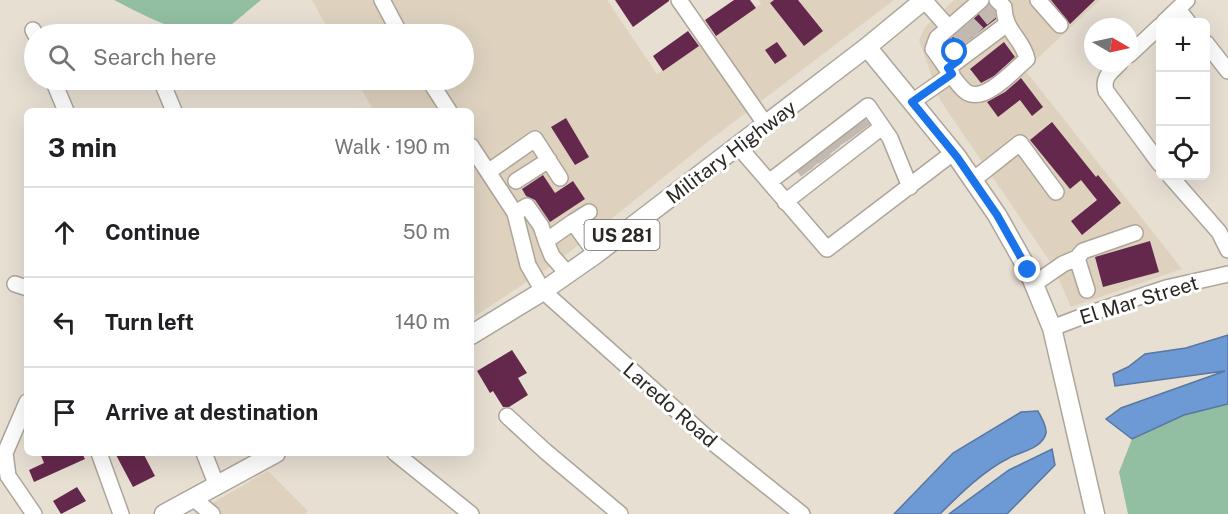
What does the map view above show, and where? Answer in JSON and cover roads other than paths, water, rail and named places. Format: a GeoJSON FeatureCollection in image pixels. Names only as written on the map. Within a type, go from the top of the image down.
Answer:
{"type":"FeatureCollection","features":[{"type":"Feature","properties":{"kind":"main road","name":"Military Highway"},"geometry":{"type":"LineString","coordinates":[[474,332],[543,291],[596,254],[867,47],[924,0]]}},
{"type":"Feature","properties":{"kind":"main road"},"geometry":{"type":"LineString","coordinates":[[867,47],[954,152],[997,215],[1028,270],[1052,328],[1095,514]]}},
{"type":"Feature","properties":{"kind":"main road"},"geometry":{"type":"LineString","coordinates":[[164,514],[271,456]]}},
{"type":"Feature","properties":{"kind":"street"},"geometry":{"type":"LineString","coordinates":[[382,0],[395,24]]}},
{"type":"Feature","properties":{"kind":"street"},"geometry":{"type":"LineString","coordinates":[[679,0],[766,125]]}},
{"type":"Feature","properties":{"kind":"street"},"geometry":{"type":"LineString","coordinates":[[912,102],[971,29],[924,0]]}},
{"type":"Feature","properties":{"kind":"street"},"geometry":{"type":"LineString","coordinates":[[1038,0],[1060,25]]}},
{"type":"Feature","properties":{"kind":"street"},"geometry":{"type":"LineString","coordinates":[[1169,18],[1183,5]]}},
{"type":"Feature","properties":{"kind":"street"},"geometry":{"type":"LineString","coordinates":[[1138,47],[1156,30]]}},
{"type":"Feature","properties":{"kind":"street"},"geometry":{"type":"LineString","coordinates":[[1210,48],[1228,71]]}},
{"type":"Feature","properties":{"kind":"street"},"geometry":{"type":"LineString","coordinates":[[1110,72],[1105,77],[1106,91],[1156,157]]}},
{"type":"Feature","properties":{"kind":"street"},"geometry":{"type":"LineString","coordinates":[[57,90],[65,108]]}},
{"type":"Feature","properties":{"kind":"street"},"geometry":{"type":"LineString","coordinates":[[165,90],[173,108]]}},
{"type":"Feature","properties":{"kind":"street"},"geometry":{"type":"LineString","coordinates":[[435,90],[447,108]]}},
{"type":"Feature","properties":{"kind":"street"},"geometry":{"type":"LineString","coordinates":[[769,182],[784,171],[834,147],[890,138],[910,187]]}},
{"type":"Feature","properties":{"kind":"street"},"geometry":{"type":"LineString","coordinates":[[488,171],[535,139],[560,178]]}},
{"type":"Feature","properties":{"kind":"street"},"geometry":{"type":"LineString","coordinates":[[973,180],[1020,144],[1056,192]]}},
{"type":"Feature","properties":{"kind":"street"},"geometry":{"type":"LineString","coordinates":[[738,146],[827,249],[954,152]]}},
{"type":"Feature","properties":{"kind":"street"},"geometry":{"type":"LineString","coordinates":[[785,202],[800,191],[834,147]]}},
{"type":"Feature","properties":{"kind":"street","name":"Laredo Road"},"geometry":{"type":"LineString","coordinates":[[474,150],[514,213],[528,265],[543,291],[712,442],[798,513]]}},
{"type":"Feature","properties":{"kind":"street"},"geometry":{"type":"LineString","coordinates":[[516,181],[549,160]]}},
{"type":"Feature","properties":{"kind":"street"},"geometry":{"type":"LineString","coordinates":[[784,171],[800,191]]}},
{"type":"Feature","properties":{"kind":"street"},"geometry":{"type":"LineString","coordinates":[[1174,180],[1219,232],[1228,250]]}},
{"type":"Feature","properties":{"kind":"street"},"geometry":{"type":"LineString","coordinates":[[514,213],[527,206],[542,226],[552,256],[568,274]]}},
{"type":"Feature","properties":{"kind":"street"},"geometry":{"type":"LineString","coordinates":[[546,241],[589,212]]}},
{"type":"Feature","properties":{"kind":"street"},"geometry":{"type":"LineString","coordinates":[[573,222],[596,254]]}},
{"type":"Feature","properties":{"kind":"street"},"geometry":{"type":"LineString","coordinates":[[1034,284],[1063,264],[1077,258],[1083,251],[1135,233]]}},
{"type":"Feature","properties":{"kind":"street"},"geometry":{"type":"LineString","coordinates":[[1077,258],[1087,290]]}},
{"type":"Feature","properties":{"kind":"street","name":"El Mar Street"},"geometry":{"type":"LineString","coordinates":[[1052,328],[1166,288],[1228,274]]}},
{"type":"Feature","properties":{"kind":"street"},"geometry":{"type":"LineString","coordinates":[[24,411],[5,453],[8,476],[34,514]]}},
{"type":"Feature","properties":{"kind":"street"},"geometry":{"type":"LineString","coordinates":[[507,416],[620,514]]}},
{"type":"Feature","properties":{"kind":"street"},"geometry":{"type":"LineString","coordinates":[[100,456],[121,514]]}},
{"type":"Feature","properties":{"kind":"street"},"geometry":{"type":"LineString","coordinates":[[205,456],[217,486]]}},
{"type":"Feature","properties":{"kind":"street"},"geometry":{"type":"LineString","coordinates":[[399,456],[471,514]]}},
{"type":"Feature","properties":{"kind":"street"},"geometry":{"type":"LineString","coordinates":[[193,498],[212,514]]}},
{"type":"Feature","properties":{"kind":"water"},"geometry":{"type":"Polygon","coordinates":[[[1228,335],[1228,404],[1184,415],[1132,439],[1106,419],[1121,408],[1225,371],[1115,386],[1113,374],[1128,367],[1145,354],[1186,348],[1228,335]]]}},
{"type":"Feature","properties":{"kind":"water"},"geometry":{"type":"Polygon","coordinates":[[[1038,411],[1046,433],[1036,446],[990,469],[940,514],[894,514],[953,453],[1021,412],[1038,411]]]}},
{"type":"Feature","properties":{"kind":"water"},"geometry":{"type":"Polygon","coordinates":[[[1052,449],[1055,465],[1007,514],[949,514],[1009,470],[1052,449]]]}},
{"type":"Feature","properties":{"kind":"tunnel"},"geometry":{"type":"LineString","coordinates":[[984,9],[993,20]]}},
{"type":"Feature","properties":{"kind":"tunnel"},"geometry":{"type":"LineString","coordinates":[[968,23],[978,33]]}},
{"type":"Feature","properties":{"kind":"tunnel"},"geometry":{"type":"LineString","coordinates":[[958,31],[968,41]]}},
{"type":"Feature","properties":{"kind":"tunnel"},"geometry":{"type":"LineString","coordinates":[[945,42],[955,52]]}},
{"type":"Feature","properties":{"kind":"tunnel"},"geometry":{"type":"LineString","coordinates":[[857,120],[864,129]]}},
{"type":"Feature","properties":{"kind":"tunnel"},"geometry":{"type":"LineString","coordinates":[[847,129],[853,137]]}},
{"type":"Feature","properties":{"kind":"tunnel"},"geometry":{"type":"LineString","coordinates":[[839,135],[844,143]]}},
{"type":"Feature","properties":{"kind":"tunnel"},"geometry":{"type":"LineString","coordinates":[[828,143],[834,151]]}},
{"type":"Feature","properties":{"kind":"tunnel"},"geometry":{"type":"LineString","coordinates":[[818,150],[825,159]]}},
{"type":"Feature","properties":{"kind":"tunnel"},"geometry":{"type":"LineString","coordinates":[[810,158],[816,165]]}},
{"type":"Feature","properties":{"kind":"tunnel"},"geometry":{"type":"LineString","coordinates":[[801,164],[807,172]]}}]}
